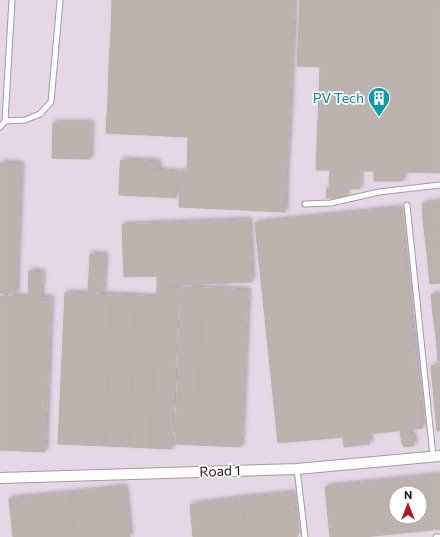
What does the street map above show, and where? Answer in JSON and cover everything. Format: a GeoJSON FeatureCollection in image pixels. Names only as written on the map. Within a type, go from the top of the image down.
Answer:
{"type":"FeatureCollection","features":[{"type":"Feature","properties":{"kind":"street","name":"Road 1"},"geometry":{"type":"LineString","coordinates":[[0,478],[298,469],[437,456]]}},
{"type":"Feature","properties":{"kind":"lane"},"geometry":{"type":"LineString","coordinates":[[0,127],[5,121],[12,0]]}},
{"type":"Feature","properties":{"kind":"lane"},"geometry":{"type":"LineString","coordinates":[[5,121],[25,120],[40,114],[51,102],[60,0]]}},
{"type":"Feature","properties":{"kind":"lane"},"geometry":{"type":"LineString","coordinates":[[305,204],[331,203],[379,192],[440,185]]}},
{"type":"Feature","properties":{"kind":"lane"},"geometry":{"type":"LineString","coordinates":[[407,205],[437,456]]}},
{"type":"Feature","properties":{"kind":"lane"},"geometry":{"type":"LineString","coordinates":[[298,469],[305,537]]}},
{"type":"Feature","properties":{"kind":"shaded area"},"geometry":{"type":"Polygon","coordinates":[[[0,0],[440,0],[440,537],[0,537],[0,0]]]}},
{"type":"Feature","properties":{"kind":"building"},"geometry":{"type":"Polygon","coordinates":[[[112,0],[193,0],[294,4],[293,39],[111,31],[112,0]]]}},
{"type":"Feature","properties":{"kind":"building"},"geometry":{"type":"Polygon","coordinates":[[[193,0],[294,0],[294,4],[193,0]]]}},
{"type":"Feature","properties":{"kind":"building","name":"PV Tech"},"geometry":{"type":"Polygon","coordinates":[[[300,0],[440,0],[440,173],[404,172],[403,181],[374,181],[374,171],[360,171],[360,189],[329,188],[330,170],[316,170],[320,67],[297,66],[300,0]]]}},
{"type":"Feature","properties":{"kind":"building"},"geometry":{"type":"Polygon","coordinates":[[[111,31],[293,39],[291,73],[109,65],[111,31]]]}},
{"type":"Feature","properties":{"kind":"building"},"geometry":{"type":"Polygon","coordinates":[[[109,65],[291,73],[290,107],[108,99],[109,65]]]}},
{"type":"Feature","properties":{"kind":"building"},"geometry":{"type":"Polygon","coordinates":[[[108,99],[290,107],[288,142],[106,133],[108,99]]]}},
{"type":"Feature","properties":{"kind":"building"},"geometry":{"type":"Polygon","coordinates":[[[53,123],[91,123],[90,159],[52,158],[53,123]]]}},
{"type":"Feature","properties":{"kind":"building"},"geometry":{"type":"Polygon","coordinates":[[[188,137],[288,142],[286,176],[187,171],[188,137]]]}},
{"type":"Feature","properties":{"kind":"building"},"geometry":{"type":"Polygon","coordinates":[[[121,160],[158,162],[158,170],[120,168],[121,160]]]}},
{"type":"Feature","properties":{"kind":"building"},"geometry":{"type":"Polygon","coordinates":[[[0,163],[21,164],[16,294],[0,293],[0,163]]]}},
{"type":"Feature","properties":{"kind":"building"},"geometry":{"type":"Polygon","coordinates":[[[120,168],[177,172],[176,198],[119,195],[120,168]]]}},
{"type":"Feature","properties":{"kind":"building"},"geometry":{"type":"Polygon","coordinates":[[[180,171],[286,176],[285,212],[179,207],[180,171]]]}},
{"type":"Feature","properties":{"kind":"building"},"geometry":{"type":"Polygon","coordinates":[[[327,188],[346,189],[346,198],[326,198],[327,188]]]}},
{"type":"Feature","properties":{"kind":"building"},"geometry":{"type":"Polygon","coordinates":[[[440,202],[440,227],[424,229],[422,204],[440,202]]]}},
{"type":"Feature","properties":{"kind":"building"},"geometry":{"type":"Polygon","coordinates":[[[400,208],[423,428],[369,434],[370,444],[344,447],[343,437],[278,443],[255,223],[400,208]]]}},
{"type":"Feature","properties":{"kind":"building"},"geometry":{"type":"Polygon","coordinates":[[[249,220],[252,282],[157,286],[157,276],[124,277],[122,225],[249,220]]]}},
{"type":"Feature","properties":{"kind":"building"},"geometry":{"type":"Polygon","coordinates":[[[440,227],[440,243],[426,245],[424,229],[440,227]]]}},
{"type":"Feature","properties":{"kind":"building"},"geometry":{"type":"Polygon","coordinates":[[[440,243],[440,283],[430,284],[426,245],[440,243]]]}},
{"type":"Feature","properties":{"kind":"building"},"geometry":{"type":"Polygon","coordinates":[[[90,254],[105,255],[103,292],[88,291],[90,254]]]}},
{"type":"Feature","properties":{"kind":"building"},"geometry":{"type":"Polygon","coordinates":[[[29,271],[42,272],[41,298],[51,298],[45,452],[0,450],[0,296],[28,297],[29,271]]]}},
{"type":"Feature","properties":{"kind":"building"},"geometry":{"type":"Polygon","coordinates":[[[157,287],[179,288],[172,449],[150,448],[157,287]]]}},
{"type":"Feature","properties":{"kind":"building"},"geometry":{"type":"Polygon","coordinates":[[[181,287],[203,288],[196,445],[175,444],[181,287]]]}},
{"type":"Feature","properties":{"kind":"building"},"geometry":{"type":"Polygon","coordinates":[[[203,288],[248,290],[241,447],[196,445],[203,288]]]}},
{"type":"Feature","properties":{"kind":"building"},"geometry":{"type":"Polygon","coordinates":[[[65,293],[112,295],[105,446],[58,444],[65,293]]]}},
{"type":"Feature","properties":{"kind":"building"},"geometry":{"type":"Polygon","coordinates":[[[440,294],[440,315],[433,315],[431,295],[440,294]]]}},
{"type":"Feature","properties":{"kind":"building"},"geometry":{"type":"Polygon","coordinates":[[[112,295],[136,296],[129,447],[105,446],[112,295]]]}},
{"type":"Feature","properties":{"kind":"building"},"geometry":{"type":"Polygon","coordinates":[[[136,296],[157,297],[150,448],[129,447],[136,296]]]}},
{"type":"Feature","properties":{"kind":"building"},"geometry":{"type":"Polygon","coordinates":[[[433,315],[440,315],[440,336],[436,337],[433,315]]]}},
{"type":"Feature","properties":{"kind":"building"},"geometry":{"type":"Polygon","coordinates":[[[440,336],[440,361],[438,361],[436,337],[440,336]]]}},
{"type":"Feature","properties":{"kind":"building"},"geometry":{"type":"Polygon","coordinates":[[[440,365],[440,431],[437,431],[431,366],[440,365]]]}},
{"type":"Feature","properties":{"kind":"building"},"geometry":{"type":"Polygon","coordinates":[[[409,431],[409,435],[413,434],[414,446],[404,447],[400,432],[409,431]]]}},
{"type":"Feature","properties":{"kind":"building"},"geometry":{"type":"Polygon","coordinates":[[[440,475],[440,529],[364,537],[330,537],[325,487],[440,475]]]}},
{"type":"Feature","properties":{"kind":"building"},"geometry":{"type":"Polygon","coordinates":[[[125,487],[130,537],[74,537],[70,493],[125,487]]]}},
{"type":"Feature","properties":{"kind":"building"},"geometry":{"type":"Polygon","coordinates":[[[70,493],[74,537],[13,537],[9,499],[70,493]]]}},
{"type":"Feature","properties":{"kind":"building"},"geometry":{"type":"Polygon","coordinates":[[[293,493],[297,537],[246,537],[242,498],[293,493]]]}},
{"type":"Feature","properties":{"kind":"building"},"geometry":{"type":"Polygon","coordinates":[[[242,498],[246,537],[193,537],[190,505],[242,498]]]}},
{"type":"Feature","properties":{"kind":"place","name":"PV Tech"},"geometry":{"type":"Point","coordinates":[379,118]}}]}
